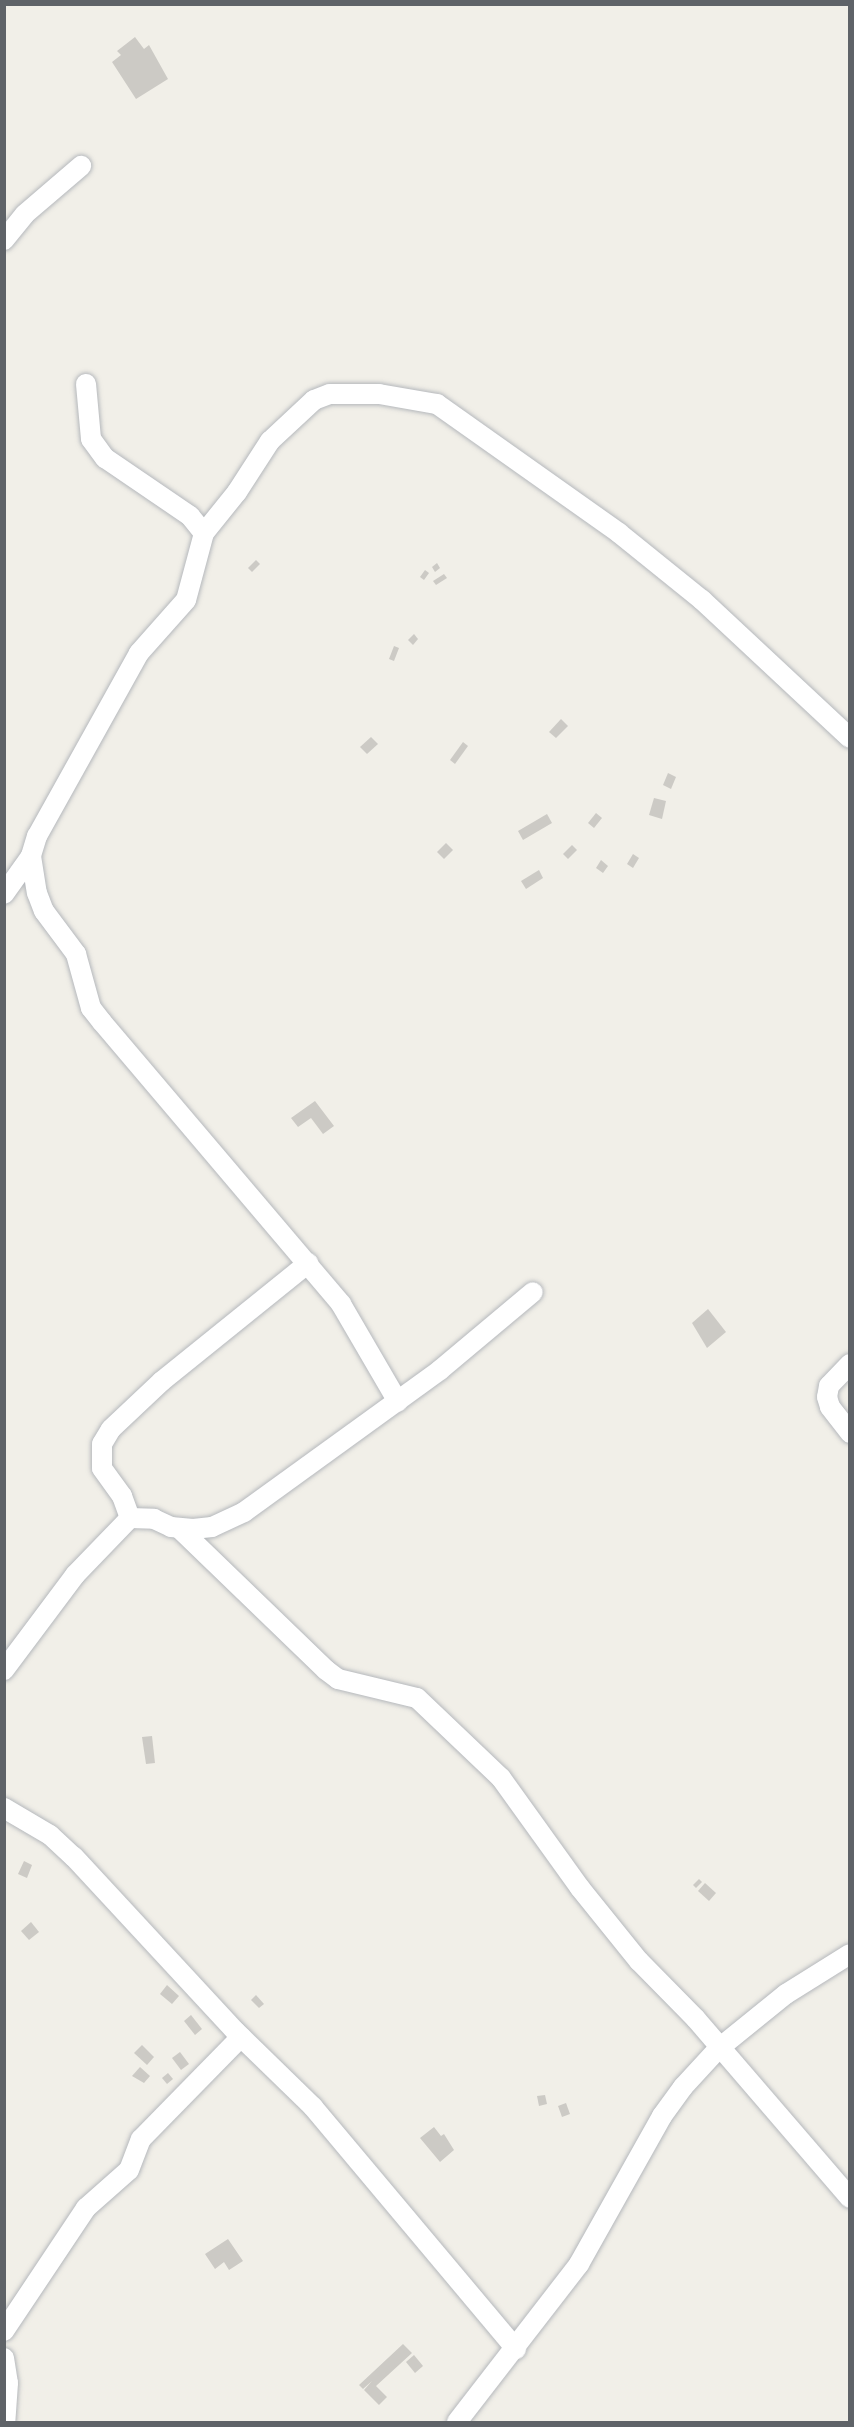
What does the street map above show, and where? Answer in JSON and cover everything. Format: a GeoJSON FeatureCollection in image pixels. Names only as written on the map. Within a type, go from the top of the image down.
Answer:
{"type":"FeatureCollection","features":[{"type":"Feature","properties":{"kind":"street"},"geometry":{"type":"LineString","coordinates":[[4,240],[25,214],[81,166]]}},
{"type":"Feature","properties":{"kind":"street"},"geometry":{"type":"LineString","coordinates":[[87,384],[91,440],[105,458],[190,516],[204,533]]}},
{"type":"Feature","properties":{"kind":"street"},"geometry":{"type":"LineString","coordinates":[[4,894],[31,856],[55,799],[139,653],[186,600],[204,533],[270,441],[314,400],[330,394],[379,394],[437,404],[619,532],[702,600],[849,738]]}},
{"type":"Feature","properties":{"kind":"street"},"geometry":{"type":"LineString","coordinates":[[31,856],[37,893],[44,911],[76,954],[92,1008],[221,1166],[308,1263],[341,1304],[398,1402]]}},
{"type":"Feature","properties":{"kind":"street"},"geometry":{"type":"LineString","coordinates":[[130,1518],[122,1496],[102,1468],[102,1444],[111,1429],[162,1381],[308,1263]]}},
{"type":"Feature","properties":{"kind":"street"},"geometry":{"type":"LineString","coordinates":[[180,1529],[212,1527],[244,1512],[398,1402],[534,1292]]}},
{"type":"Feature","properties":{"kind":"street"},"geometry":{"type":"LineString","coordinates":[[849,1364],[829,1386],[827,1397],[830,1407],[849,1433]]}},
{"type":"Feature","properties":{"kind":"street"},"geometry":{"type":"LineString","coordinates":[[4,1670],[75,1575],[130,1518],[154,1518],[180,1529],[326,1670],[338,1679],[417,1698],[501,1778],[580,1888],[849,2198]]}},
{"type":"Feature","properties":{"kind":"street"},"geometry":{"type":"LineString","coordinates":[[4,1808],[50,1834],[74,1857],[241,2037],[347,2144],[516,2349]]}},
{"type":"Feature","properties":{"kind":"street"},"geometry":{"type":"LineString","coordinates":[[457,2422],[516,2349],[579,2264],[662,2116],[718,2049],[786,1994],[849,1954]]}},
{"type":"Feature","properties":{"kind":"street"},"geometry":{"type":"LineString","coordinates":[[4,2331],[86,2208],[129,2170],[141,2139],[241,2037]]}},
{"type":"Feature","properties":{"kind":"street"},"geometry":{"type":"LineString","coordinates":[[4,2358],[8,2383],[5,2422]]}},
{"type":"Feature","properties":{"kind":"building"},"geometry":{"type":"Polygon","coordinates":[[[135,37],[144,49],[149,45],[168,79],[136,99],[112,62],[121,55],[117,51],[135,37]]]}},
{"type":"Feature","properties":{"kind":"building"},"geometry":{"type":"Polygon","coordinates":[[[256,560],[260,564],[252,572],[248,568],[256,560]]]}},
{"type":"Feature","properties":{"kind":"building"},"geometry":{"type":"Polygon","coordinates":[[[437,563],[440,568],[435,572],[432,567],[437,563]]]}},
{"type":"Feature","properties":{"kind":"building"},"geometry":{"type":"Polygon","coordinates":[[[425,570],[429,573],[424,580],[420,577],[425,570]]]}},
{"type":"Feature","properties":{"kind":"building"},"geometry":{"type":"Polygon","coordinates":[[[444,574],[447,578],[436,585],[433,581],[444,574]]]}},
{"type":"Feature","properties":{"kind":"building"},"geometry":{"type":"Polygon","coordinates":[[[414,634],[418,639],[413,645],[408,640],[414,634]]]}},
{"type":"Feature","properties":{"kind":"building"},"geometry":{"type":"Polygon","coordinates":[[[394,646],[399,648],[394,661],[389,659],[394,646]]]}},
{"type":"Feature","properties":{"kind":"building"},"geometry":{"type":"Polygon","coordinates":[[[561,719],[568,726],[556,738],[549,732],[561,719]]]}},
{"type":"Feature","properties":{"kind":"building"},"geometry":{"type":"Polygon","coordinates":[[[371,737],[378,744],[367,754],[360,747],[371,737]]]}},
{"type":"Feature","properties":{"kind":"building"},"geometry":{"type":"Polygon","coordinates":[[[463,742],[468,746],[455,764],[450,760],[463,742]]]}},
{"type":"Feature","properties":{"kind":"building"},"geometry":{"type":"Polygon","coordinates":[[[668,773],[676,777],[671,789],[663,785],[668,773]]]}},
{"type":"Feature","properties":{"kind":"building"},"geometry":{"type":"Polygon","coordinates":[[[654,798],[666,801],[662,819],[649,815],[654,798]]]}},
{"type":"Feature","properties":{"kind":"building"},"geometry":{"type":"Polygon","coordinates":[[[596,813],[602,818],[594,828],[588,823],[596,813]]]}},
{"type":"Feature","properties":{"kind":"building"},"geometry":{"type":"Polygon","coordinates":[[[547,814],[552,823],[523,840],[518,831],[547,814]]]}},
{"type":"Feature","properties":{"kind":"building"},"geometry":{"type":"Polygon","coordinates":[[[446,843],[453,850],[444,859],[437,852],[446,843]]]}},
{"type":"Feature","properties":{"kind":"building"},"geometry":{"type":"Polygon","coordinates":[[[572,845],[577,850],[568,859],[563,854],[572,845]]]}},
{"type":"Feature","properties":{"kind":"building"},"geometry":{"type":"Polygon","coordinates":[[[633,854],[639,858],[633,868],[627,864],[633,854]]]}},
{"type":"Feature","properties":{"kind":"building"},"geometry":{"type":"Polygon","coordinates":[[[601,860],[608,866],[603,873],[596,868],[601,860]]]}},
{"type":"Feature","properties":{"kind":"building"},"geometry":{"type":"Polygon","coordinates":[[[539,870],[543,878],[526,889],[521,881],[539,870]]]}},
{"type":"Feature","properties":{"kind":"building"},"geometry":{"type":"Polygon","coordinates":[[[315,1101],[334,1126],[323,1134],[311,1118],[298,1127],[291,1118],[315,1101]]]}},
{"type":"Feature","properties":{"kind":"building"},"geometry":{"type":"Polygon","coordinates":[[[708,1309],[726,1332],[707,1348],[692,1323],[708,1309]]]}},
{"type":"Feature","properties":{"kind":"building"},"geometry":{"type":"Polygon","coordinates":[[[152,1736],[155,1763],[146,1764],[142,1737],[152,1736]]]}},
{"type":"Feature","properties":{"kind":"building"},"geometry":{"type":"Polygon","coordinates":[[[24,1861],[32,1865],[27,1878],[18,1874],[24,1861]]]}},
{"type":"Feature","properties":{"kind":"building"},"geometry":{"type":"Polygon","coordinates":[[[699,1879],[702,1882],[696,1888],[693,1885],[699,1879]]]}},
{"type":"Feature","properties":{"kind":"building"},"geometry":{"type":"Polygon","coordinates":[[[705,1883],[716,1893],[709,1901],[698,1891],[705,1883]]]}},
{"type":"Feature","properties":{"kind":"building"},"geometry":{"type":"Polygon","coordinates":[[[31,1922],[39,1932],[29,1940],[21,1931],[31,1922]]]}},
{"type":"Feature","properties":{"kind":"building"},"geometry":{"type":"Polygon","coordinates":[[[167,1985],[179,1996],[172,2004],[160,1994],[167,1985]]]}},
{"type":"Feature","properties":{"kind":"building"},"geometry":{"type":"Polygon","coordinates":[[[256,1995],[264,2004],[259,2008],[251,2000],[256,1995]]]}},
{"type":"Feature","properties":{"kind":"building"},"geometry":{"type":"Polygon","coordinates":[[[191,2015],[202,2029],[195,2035],[184,2021],[191,2015]]]}},
{"type":"Feature","properties":{"kind":"building"},"geometry":{"type":"Polygon","coordinates":[[[142,2045],[154,2057],[147,2065],[134,2053],[142,2045]]]}},
{"type":"Feature","properties":{"kind":"building"},"geometry":{"type":"Polygon","coordinates":[[[180,2052],[189,2064],[181,2070],[172,2058],[180,2052]]]}},
{"type":"Feature","properties":{"kind":"building"},"geometry":{"type":"Polygon","coordinates":[[[140,2067],[150,2076],[144,2083],[132,2076],[140,2067]]]}},
{"type":"Feature","properties":{"kind":"building"},"geometry":{"type":"Polygon","coordinates":[[[168,2073],[173,2079],[167,2084],[162,2078],[168,2073]]]}},
{"type":"Feature","properties":{"kind":"building"},"geometry":{"type":"Polygon","coordinates":[[[545,2095],[547,2104],[539,2106],[537,2096],[545,2095]]]}},
{"type":"Feature","properties":{"kind":"building"},"geometry":{"type":"Polygon","coordinates":[[[566,2103],[570,2114],[562,2117],[558,2106],[566,2103]]]}},
{"type":"Feature","properties":{"kind":"building"},"geometry":{"type":"Polygon","coordinates":[[[434,2127],[441,2136],[444,2134],[454,2150],[440,2162],[420,2138],[434,2127]]]}},
{"type":"Feature","properties":{"kind":"building"},"geometry":{"type":"Polygon","coordinates":[[[228,2239],[243,2261],[229,2270],[224,2262],[215,2269],[205,2254],[228,2239]]]}},
{"type":"Feature","properties":{"kind":"building"},"geometry":{"type":"Polygon","coordinates":[[[403,2344],[412,2353],[376,2386],[387,2397],[379,2405],[364,2390],[372,2381],[363,2389],[359,2385],[403,2344]]]}},
{"type":"Feature","properties":{"kind":"building"},"geometry":{"type":"Polygon","coordinates":[[[414,2355],[423,2366],[415,2373],[406,2362],[414,2355]]]}}]}
